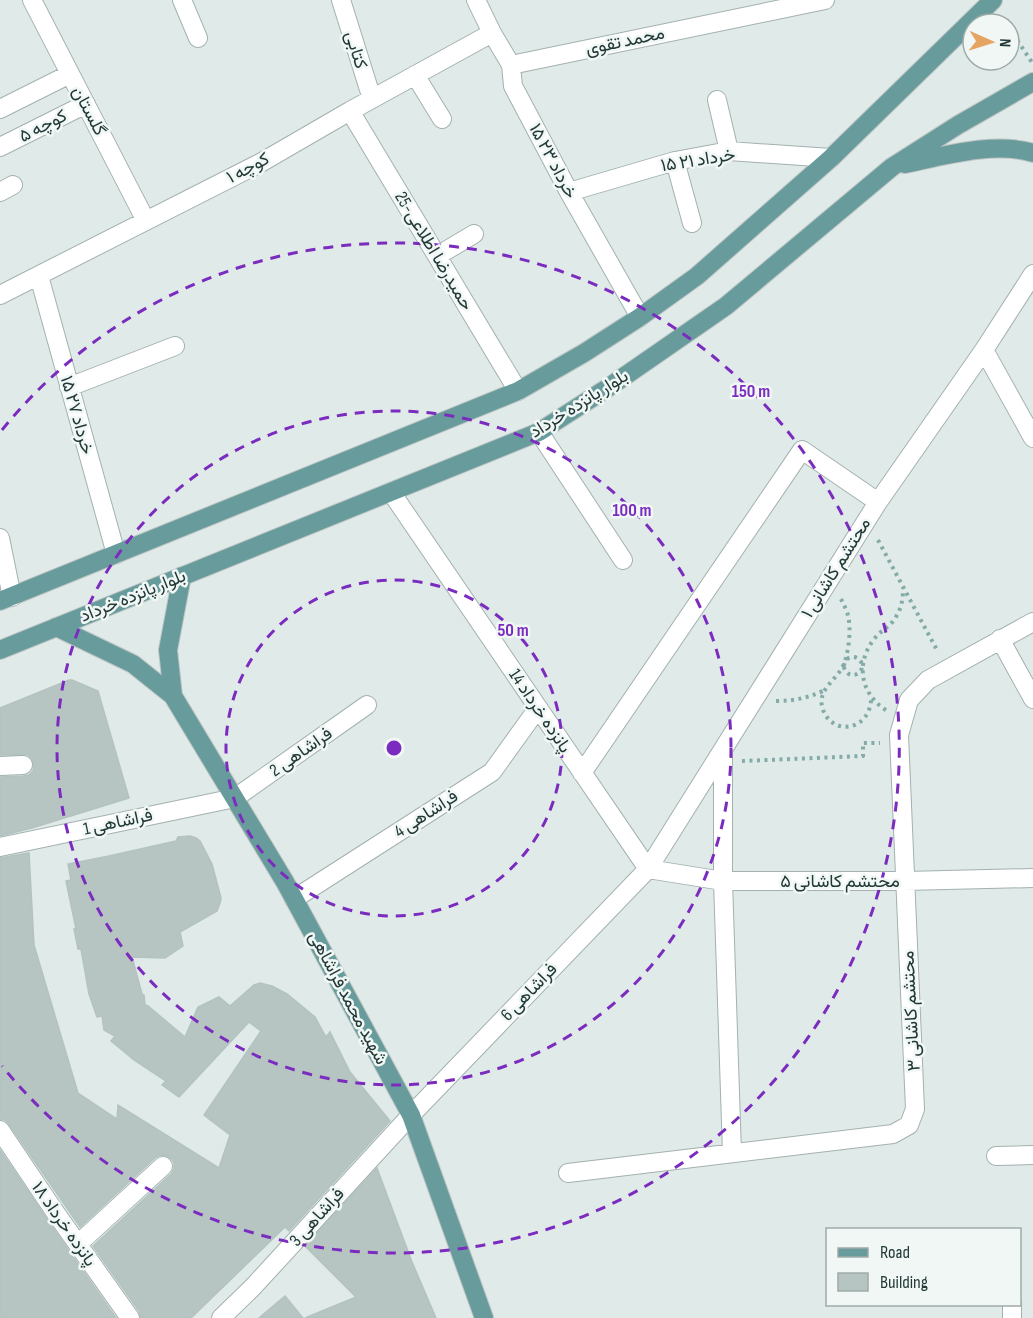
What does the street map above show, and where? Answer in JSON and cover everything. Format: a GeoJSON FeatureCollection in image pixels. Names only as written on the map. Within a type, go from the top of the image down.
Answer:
{"type":"FeatureCollection","features":[{"type":"Feature","properties":{"kind":"main road"},"geometry":{"type":"LineString","coordinates":[[6,599],[518,391],[584,353],[697,276],[831,158],[991,0]]}},
{"type":"Feature","properties":{"kind":"main road","name":"بلوار پانزده خرداد"},"geometry":{"type":"LineString","coordinates":[[0,650],[539,432],[726,306],[892,167],[1033,82]]}},
{"type":"Feature","properties":{"kind":"main road"},"geometry":{"type":"LineString","coordinates":[[892,167],[959,152],[994,148],[1033,153]]}},
{"type":"Feature","properties":{"kind":"main road"},"geometry":{"type":"LineString","coordinates":[[173,696],[168,650],[182,576]]}},
{"type":"Feature","properties":{"kind":"main road"},"geometry":{"type":"LineString","coordinates":[[56,627],[133,664],[173,696]]}},
{"type":"Feature","properties":{"kind":"main road","name":"شهید محمد فراشاهی"},"geometry":{"type":"LineString","coordinates":[[173,696],[294,899],[411,1114],[483,1318]]}},
{"type":"Feature","properties":{"kind":"street","name":"گلستان"},"geometry":{"type":"LineString","coordinates":[[32,0],[146,221]]}},
{"type":"Feature","properties":{"kind":"street"},"geometry":{"type":"LineString","coordinates":[[182,0],[198,38]]}},
{"type":"Feature","properties":{"kind":"street","name":"کتابی"},"geometry":{"type":"LineString","coordinates":[[341,0],[372,99]]}},
{"type":"Feature","properties":{"kind":"street","name":"۱۵ خرداد ۲۳"},"geometry":{"type":"LineString","coordinates":[[476,0],[511,65],[513,86],[569,192],[640,317]]}},
{"type":"Feature","properties":{"kind":"street","name":"محمد تقوی"},"geometry":{"type":"LineString","coordinates":[[511,65],[825,0]]}},
{"type":"Feature","properties":{"kind":"street","name":"کوچه ۱"},"geometry":{"type":"LineString","coordinates":[[0,295],[262,162],[492,33]]}},
{"type":"Feature","properties":{"kind":"street","name":"کوچه ۵"},"geometry":{"type":"LineString","coordinates":[[0,109],[70,74]]}},
{"type":"Feature","properties":{"kind":"street"},"geometry":{"type":"LineString","coordinates":[[415,75],[442,119]]}},
{"type":"Feature","properties":{"kind":"street"},"geometry":{"type":"LineString","coordinates":[[717,100],[729,152]]}},
{"type":"Feature","properties":{"kind":"street","name":"کوچه ۵"},"geometry":{"type":"LineString","coordinates":[[0,147],[86,104]]}},
{"type":"Feature","properties":{"kind":"street","name":"حمیدرضا اطلاعی-25"},"geometry":{"type":"LineString","coordinates":[[350,111],[518,391]]}},
{"type":"Feature","properties":{"kind":"street","name":"۱۵ خرداد ۲۱"},"geometry":{"type":"LineString","coordinates":[[569,192],[675,161],[729,152],[831,158]]}},
{"type":"Feature","properties":{"kind":"street"},"geometry":{"type":"LineString","coordinates":[[675,161],[692,223]]}},
{"type":"Feature","properties":{"kind":"street"},"geometry":{"type":"LineString","coordinates":[[437,256],[474,234]]}},
{"type":"Feature","properties":{"kind":"street","name":"محتشم کاشانی ۱"},"geometry":{"type":"LineString","coordinates":[[648,869],[878,502],[984,350],[1033,273]]}},
{"type":"Feature","properties":{"kind":"street","name":"۱۵ خرداد ۲۷"},"geometry":{"type":"LineString","coordinates":[[39,276],[116,554]]}},
{"type":"Feature","properties":{"kind":"street"},"geometry":{"type":"LineString","coordinates":[[69,387],[175,346]]}},
{"type":"Feature","properties":{"kind":"street"},"geometry":{"type":"LineString","coordinates":[[984,350],[1033,438]]}},
{"type":"Feature","properties":{"kind":"street"},"geometry":{"type":"LineString","coordinates":[[539,432],[622,560]]}},
{"type":"Feature","properties":{"kind":"street"},"geometry":{"type":"LineString","coordinates":[[582,773],[802,450],[878,502]]}},
{"type":"Feature","properties":{"kind":"street","name":"پانزده خرداد 14"},"geometry":{"type":"LineString","coordinates":[[391,492],[648,869]]}},
{"type":"Feature","properties":{"kind":"street"},"geometry":{"type":"LineString","coordinates":[[0,538],[6,599]]}},
{"type":"Feature","properties":{"kind":"street","name":"محتشم کاشانی ۳"},"geometry":{"type":"LineString","coordinates":[[568,1173],[893,1134],[909,1125],[915,1109],[899,735],[909,700],[928,680],[1033,622]]}},
{"type":"Feature","properties":{"kind":"street"},"geometry":{"type":"LineString","coordinates":[[1000,639],[1033,699]]}},
{"type":"Feature","properties":{"kind":"street","name":"فراشاهی 2"},"geometry":{"type":"LineString","coordinates":[[235,798],[368,705]]}},
{"type":"Feature","properties":{"kind":"street","name":"فراشاهی 4"},"geometry":{"type":"LineString","coordinates":[[294,899],[492,772],[538,708]]}},
{"type":"Feature","properties":{"kind":"street"},"geometry":{"type":"LineString","coordinates":[[723,750],[723,881],[732,1153]]}},
{"type":"Feature","properties":{"kind":"street"},"geometry":{"type":"LineString","coordinates":[[0,766],[23,765]]}},
{"type":"Feature","properties":{"kind":"street","name":"فراشاهی 1"},"geometry":{"type":"LineString","coordinates":[[0,847],[235,798]]}},
{"type":"Feature","properties":{"kind":"street","name":"محتشم کاشانی ۵"},"geometry":{"type":"LineString","coordinates":[[648,869],[723,881],[1033,878]]}},
{"type":"Feature","properties":{"kind":"street","name":"فراشاهی 6"},"geometry":{"type":"LineString","coordinates":[[411,1114],[648,869]]}},
{"type":"Feature","properties":{"kind":"street","name":"فراشاهی 3"},"geometry":{"type":"LineString","coordinates":[[221,1318],[252,1288],[411,1114]]}},
{"type":"Feature","properties":{"kind":"street","name":"پانزده خرداد ۱۸"},"geometry":{"type":"LineString","coordinates":[[0,1130],[130,1318]]}},
{"type":"Feature","properties":{"kind":"street"},"geometry":{"type":"LineString","coordinates":[[996,1156],[1033,1155]]}},
{"type":"Feature","properties":{"kind":"street"},"geometry":{"type":"LineString","coordinates":[[78,1244],[163,1166]]}},
{"type":"Feature","properties":{"kind":"path"},"geometry":{"type":"LineString","coordinates":[[1021,46],[1033,65]]}},
{"type":"Feature","properties":{"kind":"path"},"geometry":{"type":"LineString","coordinates":[[871,549],[878,540],[939,652],[931,656]]}},
{"type":"Feature","properties":{"kind":"path"},"geometry":{"type":"LineString","coordinates":[[834,608],[840,598],[847,612],[850,627],[845,671],[851,675],[858,673],[862,668],[867,649],[876,636],[888,628],[897,616],[902,604],[903,587]]}},
{"type":"Feature","properties":{"kind":"path"},"geometry":{"type":"LineString","coordinates":[[871,697],[871,705],[865,719],[851,726],[843,727],[829,720],[822,706],[824,691],[848,658],[855,657],[860,661],[864,682],[871,697],[886,710],[884,720]]}},
{"type":"Feature","properties":{"kind":"path"},"geometry":{"type":"LineString","coordinates":[[782,692],[776,701],[805,699],[824,691]]}},
{"type":"Feature","properties":{"kind":"path"},"geometry":{"type":"LineString","coordinates":[[745,751],[738,761],[863,756],[863,743],[882,742],[882,736]]}},
{"type":"Feature","properties":{"kind":"building"},"geometry":{"type":"Polygon","coordinates":[[[69,680],[98,691],[129,798],[0,836],[0,777],[29,775],[34,765],[28,755],[0,755],[0,708],[69,680]]]}},
{"type":"Feature","properties":{"kind":"building"},"geometry":{"type":"Polygon","coordinates":[[[190,836],[200,841],[212,864],[221,898],[220,903],[217,911],[180,932],[183,946],[165,958],[132,957],[145,1005],[185,1037],[198,1007],[219,997],[230,1006],[254,985],[260,983],[272,986],[287,994],[315,1017],[326,1037],[330,1032],[350,1072],[390,1121],[289,1231],[285,1227],[191,1318],[141,1318],[139,1311],[93,1246],[171,1174],[174,1163],[167,1156],[156,1157],[80,1227],[9,1124],[0,1119],[0,858],[29,853],[34,945],[78,1093],[117,1119],[118,1105],[219,1168],[230,1135],[204,1115],[261,1031],[249,1022],[179,1097],[162,1085],[166,1081],[134,1060],[111,1041],[115,1036],[104,1030],[102,1016],[97,1017],[89,994],[81,949],[78,949],[66,881],[71,880],[68,864],[190,836]]]}},
{"type":"Feature","properties":{"kind":"building"},"geometry":{"type":"Polygon","coordinates":[[[0,1150],[46,1218],[116,1318],[0,1318],[0,1150]]]}},
{"type":"Feature","properties":{"kind":"building"},"geometry":{"type":"Polygon","coordinates":[[[377,1168],[412,1262],[436,1318],[305,1318],[356,1297],[305,1246],[377,1168]]]}},
{"type":"Feature","properties":{"kind":"building"},"geometry":{"type":"Polygon","coordinates":[[[285,1296],[303,1318],[259,1318],[285,1296]]]}}]}
